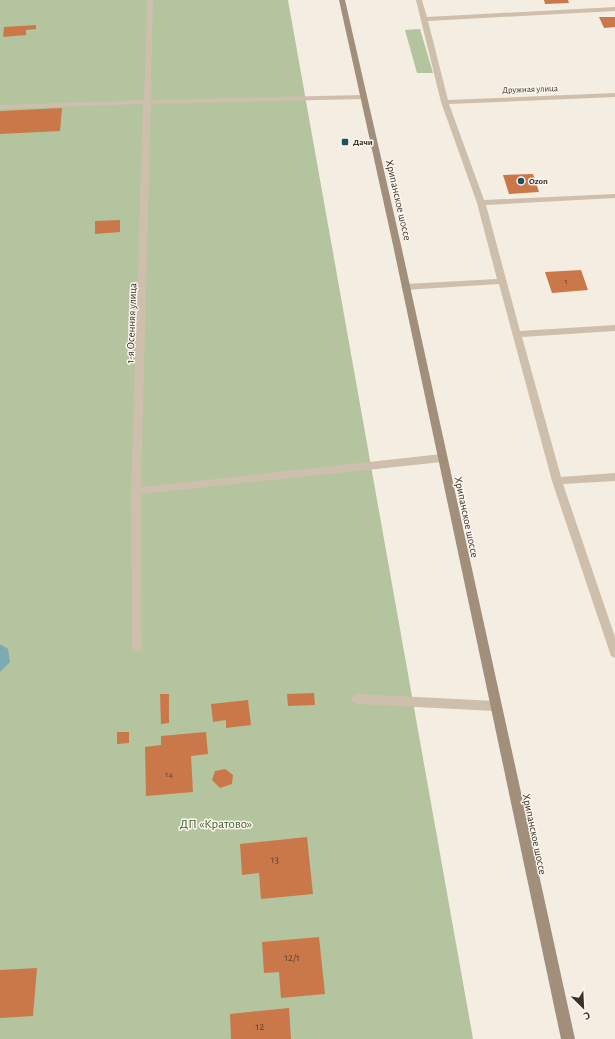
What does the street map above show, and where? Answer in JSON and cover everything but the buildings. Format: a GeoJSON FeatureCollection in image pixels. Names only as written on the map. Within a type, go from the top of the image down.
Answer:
{"type":"FeatureCollection","features":[{"type":"Feature","properties":{"kind":"main road","name":"Хрипанское шоссе"},"geometry":{"type":"LineString","coordinates":[[342,0],[568,1039]]}},
{"type":"Feature","properties":{"kind":"street","name":"1-я Осенняя улица"},"geometry":{"type":"LineString","coordinates":[[137,647],[136,491],[149,102],[150,0]]}},
{"type":"Feature","properties":{"kind":"street"},"geometry":{"type":"LineString","coordinates":[[419,0],[446,102],[480,203],[557,481],[615,652]]}},
{"type":"Feature","properties":{"kind":"street"},"geometry":{"type":"LineString","coordinates":[[425,19],[615,9]]}},
{"type":"Feature","properties":{"kind":"street","name":"Дружная улица"},"geometry":{"type":"LineString","coordinates":[[446,102],[615,95]]}},
{"type":"Feature","properties":{"kind":"street"},"geometry":{"type":"LineString","coordinates":[[0,107],[363,97]]}},
{"type":"Feature","properties":{"kind":"street"},"geometry":{"type":"LineString","coordinates":[[480,203],[615,196]]}},
{"type":"Feature","properties":{"kind":"street"},"geometry":{"type":"LineString","coordinates":[[405,287],[502,282]]}},
{"type":"Feature","properties":{"kind":"street"},"geometry":{"type":"LineString","coordinates":[[516,334],[615,328]]}},
{"type":"Feature","properties":{"kind":"street"},"geometry":{"type":"LineString","coordinates":[[136,491],[442,458]]}},
{"type":"Feature","properties":{"kind":"street"},"geometry":{"type":"LineString","coordinates":[[557,481],[615,477]]}},
{"type":"Feature","properties":{"kind":"street"},"geometry":{"type":"LineString","coordinates":[[357,699],[495,706]]}},
{"type":"Feature","properties":{"kind":"green space","name":"ДП «Кратово»"},"geometry":{"type":"Polygon","coordinates":[[[0,0],[288,0],[473,1039],[0,1039],[0,0]]]}},
{"type":"Feature","properties":{"kind":"green space"},"geometry":{"type":"Polygon","coordinates":[[[420,29],[433,73],[417,73],[405,30],[420,29]]]}},
{"type":"Feature","properties":{"kind":"water"},"geometry":{"type":"Polygon","coordinates":[[[0,644],[8,649],[10,662],[0,672],[0,644]]]}},
{"type":"Feature","properties":{"kind":"place","name":"Дачи"},"geometry":{"type":"Point","coordinates":[345,142]}},
{"type":"Feature","properties":{"kind":"place","name":"Ozon"},"geometry":{"type":"Point","coordinates":[521,181]}}]}
